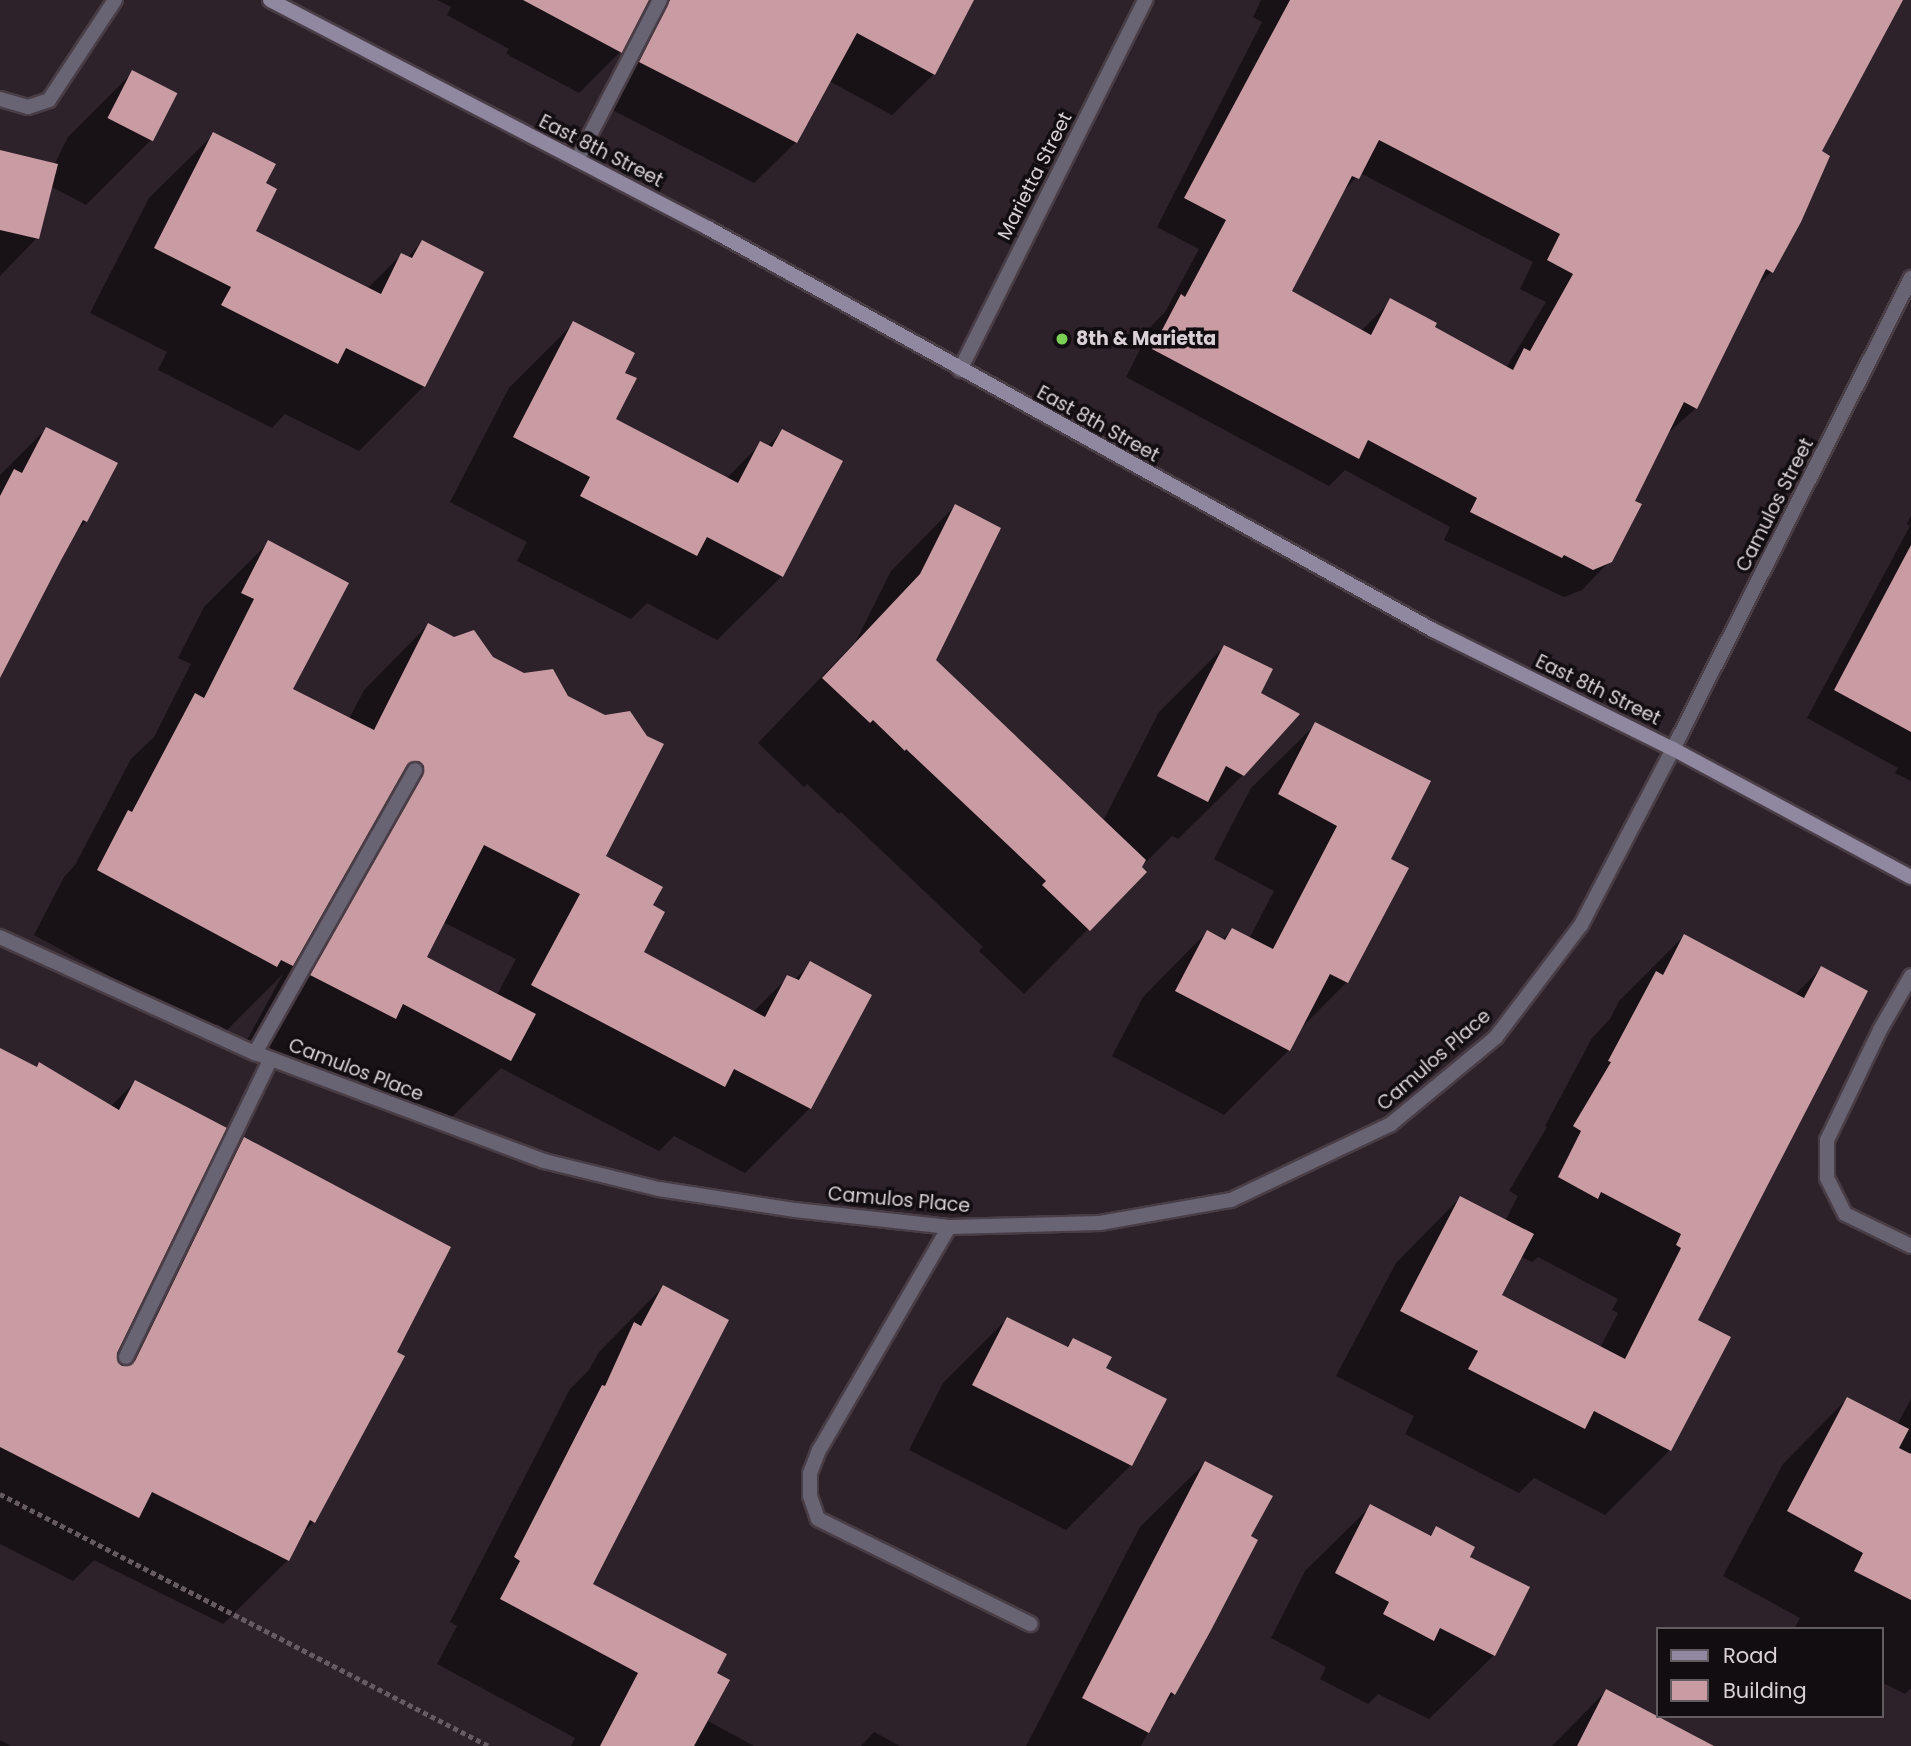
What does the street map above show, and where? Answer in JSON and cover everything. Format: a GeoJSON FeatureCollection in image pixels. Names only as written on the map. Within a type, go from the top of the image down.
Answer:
{"type":"FeatureCollection","features":[{"type":"Feature","properties":{"kind":"main road","name":"East 8th Street"},"geometry":{"type":"LineString","coordinates":[[270,0],[708,228],[1433,630],[1673,749],[1911,877]]}},
{"type":"Feature","properties":{"kind":"street"},"geometry":{"type":"LineString","coordinates":[[0,99],[28,107],[49,100],[115,0]]}},
{"type":"Feature","properties":{"kind":"street"},"geometry":{"type":"LineString","coordinates":[[577,160],[660,0]]}},
{"type":"Feature","properties":{"kind":"street","name":"Marietta Street"},"geometry":{"type":"LineString","coordinates":[[960,370],[1145,0]]}},
{"type":"Feature","properties":{"kind":"street","name":"Camulos Street"},"geometry":{"type":"LineString","coordinates":[[1673,749],[1911,278]]}},
{"type":"Feature","properties":{"kind":"street","name":"Camulos Place"},"geometry":{"type":"LineString","coordinates":[[0,937],[255,1053],[544,1161],[659,1189],[795,1210],[949,1227],[1100,1223],[1231,1200],[1391,1124],[1496,1037],[1581,925],[1673,749]]}},
{"type":"Feature","properties":{"kind":"street"},"geometry":{"type":"LineString","coordinates":[[255,1053],[415,770]]}},
{"type":"Feature","properties":{"kind":"street"},"geometry":{"type":"LineString","coordinates":[[1911,976],[1880,1030],[1827,1140],[1827,1178],[1845,1214],[1911,1246]]}},
{"type":"Feature","properties":{"kind":"street"},"geometry":{"type":"LineString","coordinates":[[126,1357],[271,1059]]}},
{"type":"Feature","properties":{"kind":"street"},"geometry":{"type":"LineString","coordinates":[[949,1227],[819,1450],[810,1473],[810,1496],[818,1519],[1030,1625]]}},
{"type":"Feature","properties":{"kind":"path"},"geometry":{"type":"LineString","coordinates":[[0,1494],[489,1746]]}},
{"type":"Feature","properties":{"kind":"building"},"geometry":{"type":"Polygon","coordinates":[[[523,0],[649,0],[622,53],[523,0]]]}},
{"type":"Feature","properties":{"kind":"building"},"geometry":{"type":"Polygon","coordinates":[[[670,0],[974,0],[935,75],[857,33],[797,143],[639,62],[670,0]]]}},
{"type":"Feature","properties":{"kind":"building"},"geometry":{"type":"Polygon","coordinates":[[[1290,0],[1903,0],[1822,151],[1830,156],[1801,222],[1773,273],[1766,269],[1697,409],[1684,402],[1635,501],[1642,504],[1612,562],[1593,570],[1564,555],[1562,558],[1470,512],[1477,498],[1368,440],[1359,459],[1152,349],[1181,294],[1185,297],[1226,220],[1184,198],[1290,0]],[[1379,140],[1359,179],[1352,176],[1292,291],[1371,335],[1390,298],[1437,323],[1435,327],[1513,370],[1524,348],[1530,351],[1573,274],[1547,260],[1560,234],[1379,140]]]}},
{"type":"Feature","properties":{"kind":"building"},"geometry":{"type":"Polygon","coordinates":[[[132,70],[177,93],[153,141],[107,118],[132,70]]]}},
{"type":"Feature","properties":{"kind":"building"},"geometry":{"type":"Polygon","coordinates":[[[213,132],[276,164],[266,183],[277,189],[256,231],[381,294],[401,253],[412,258],[422,240],[484,272],[425,387],[346,348],[338,364],[221,305],[231,287],[154,248],[213,132]]]}},
{"type":"Feature","properties":{"kind":"building"},"geometry":{"type":"Polygon","coordinates":[[[0,150],[58,164],[39,239],[0,230],[0,150]]]}},
{"type":"Feature","properties":{"kind":"building"},"geometry":{"type":"Polygon","coordinates":[[[573,321],[635,353],[625,373],[637,378],[616,419],[738,483],[760,441],[772,447],[782,429],[843,461],[783,577],[707,537],[697,556],[580,496],[590,477],[513,437],[573,321]]]}},
{"type":"Feature","properties":{"kind":"building"},"geometry":{"type":"Polygon","coordinates":[[[46,427],[118,463],[87,522],[83,520],[0,678],[0,496],[14,469],[22,473],[46,427]]]}},
{"type":"Feature","properties":{"kind":"building"},"geometry":{"type":"Polygon","coordinates":[[[955,504],[1001,528],[936,660],[1146,860],[1142,867],[1147,872],[1090,931],[1042,885],[1046,881],[906,749],[905,751],[873,720],[870,723],[822,678],[920,574],[955,504]]]}},
{"type":"Feature","properties":{"kind":"building"},"geometry":{"type":"Polygon","coordinates":[[[268,540],[349,583],[293,689],[374,730],[428,623],[454,637],[474,630],[493,657],[524,673],[553,669],[568,696],[605,715],[630,711],[647,736],[664,744],[606,856],[663,887],[653,905],[665,912],[644,952],[765,1017],[787,975],[799,980],[810,961],[872,995],[811,1109],[734,1069],[725,1087],[531,985],[580,894],[484,845],[427,957],[536,1014],[511,1061],[403,1004],[396,1019],[310,975],[423,775],[424,766],[419,761],[407,765],[293,966],[281,960],[277,967],[97,870],[128,810],[132,812],[195,693],[204,698],[254,599],[241,593],[268,540]]]}},
{"type":"Feature","properties":{"kind":"building"},"geometry":{"type":"Polygon","coordinates":[[[1911,545],[1911,732],[1834,690],[1911,545]]]}},
{"type":"Feature","properties":{"kind":"building"},"geometry":{"type":"Polygon","coordinates":[[[1224,645],[1273,669],[1261,693],[1300,714],[1244,776],[1226,766],[1208,802],[1157,776],[1224,645]]]}},
{"type":"Feature","properties":{"kind":"building"},"geometry":{"type":"Polygon","coordinates":[[[1315,722],[1431,781],[1391,859],[1409,868],[1348,983],[1330,974],[1290,1051],[1175,991],[1207,930],[1225,940],[1232,928],[1273,949],[1337,826],[1278,794],[1315,722]]]}},
{"type":"Feature","properties":{"kind":"building"},"geometry":{"type":"Polygon","coordinates":[[[1684,934],[1804,998],[1821,966],[1868,991],[1698,1320],[1731,1337],[1671,1451],[1594,1411],[1585,1429],[1468,1369],[1478,1351],[1400,1311],[1460,1196],[1534,1234],[1502,1295],[1625,1359],[1681,1248],[1676,1245],[1681,1234],[1601,1192],[1598,1199],[1558,1177],[1581,1131],[1573,1126],[1611,1062],[1608,1061],[1656,971],[1663,975],[1684,934]]]}},
{"type":"Feature","properties":{"kind":"building"},"geometry":{"type":"Polygon","coordinates":[[[0,1048],[37,1067],[39,1062],[119,1110],[135,1080],[227,1128],[117,1353],[118,1362],[122,1366],[135,1361],[244,1137],[451,1247],[397,1352],[405,1356],[315,1523],[310,1520],[289,1561],[152,1492],[139,1518],[0,1447],[0,1048]]]}},
{"type":"Feature","properties":{"kind":"building"},"geometry":{"type":"Polygon","coordinates":[[[663,1285],[729,1320],[593,1584],[727,1654],[717,1673],[730,1680],[694,1746],[600,1746],[638,1673],[500,1599],[520,1561],[514,1557],[602,1385],[605,1386],[634,1322],[641,1326],[663,1285]]]}},
{"type":"Feature","properties":{"kind":"building"},"geometry":{"type":"Polygon","coordinates":[[[1007,1317],[1068,1347],[1073,1338],[1112,1357],[1106,1368],[1167,1399],[1132,1466],[972,1385],[1007,1317]]]}},
{"type":"Feature","properties":{"kind":"building"},"geometry":{"type":"Polygon","coordinates":[[[1847,1397],[1909,1429],[1899,1448],[1911,1454],[1911,1600],[1854,1571],[1863,1553],[1787,1511],[1847,1397]]]}},
{"type":"Feature","properties":{"kind":"building"},"geometry":{"type":"Polygon","coordinates":[[[1205,1461],[1273,1496],[1251,1536],[1258,1540],[1210,1632],[1175,1695],[1171,1692],[1149,1733],[1082,1698],[1205,1461]]]}},
{"type":"Feature","properties":{"kind":"building"},"geometry":{"type":"Polygon","coordinates":[[[1370,1504],[1431,1536],[1436,1526],[1475,1547],[1470,1557],[1530,1587],[1495,1656],[1440,1628],[1434,1641],[1383,1614],[1389,1602],[1335,1573],[1370,1504]]]}},
{"type":"Feature","properties":{"kind":"building"},"geometry":{"type":"Polygon","coordinates":[[[1606,1689],[1656,1715],[1656,1718],[1714,1746],[1577,1746],[1606,1689]]]}},
{"type":"Feature","properties":{"kind":"place","name":"8th & Marietta"},"geometry":{"type":"Point","coordinates":[1062,339]}}]}
